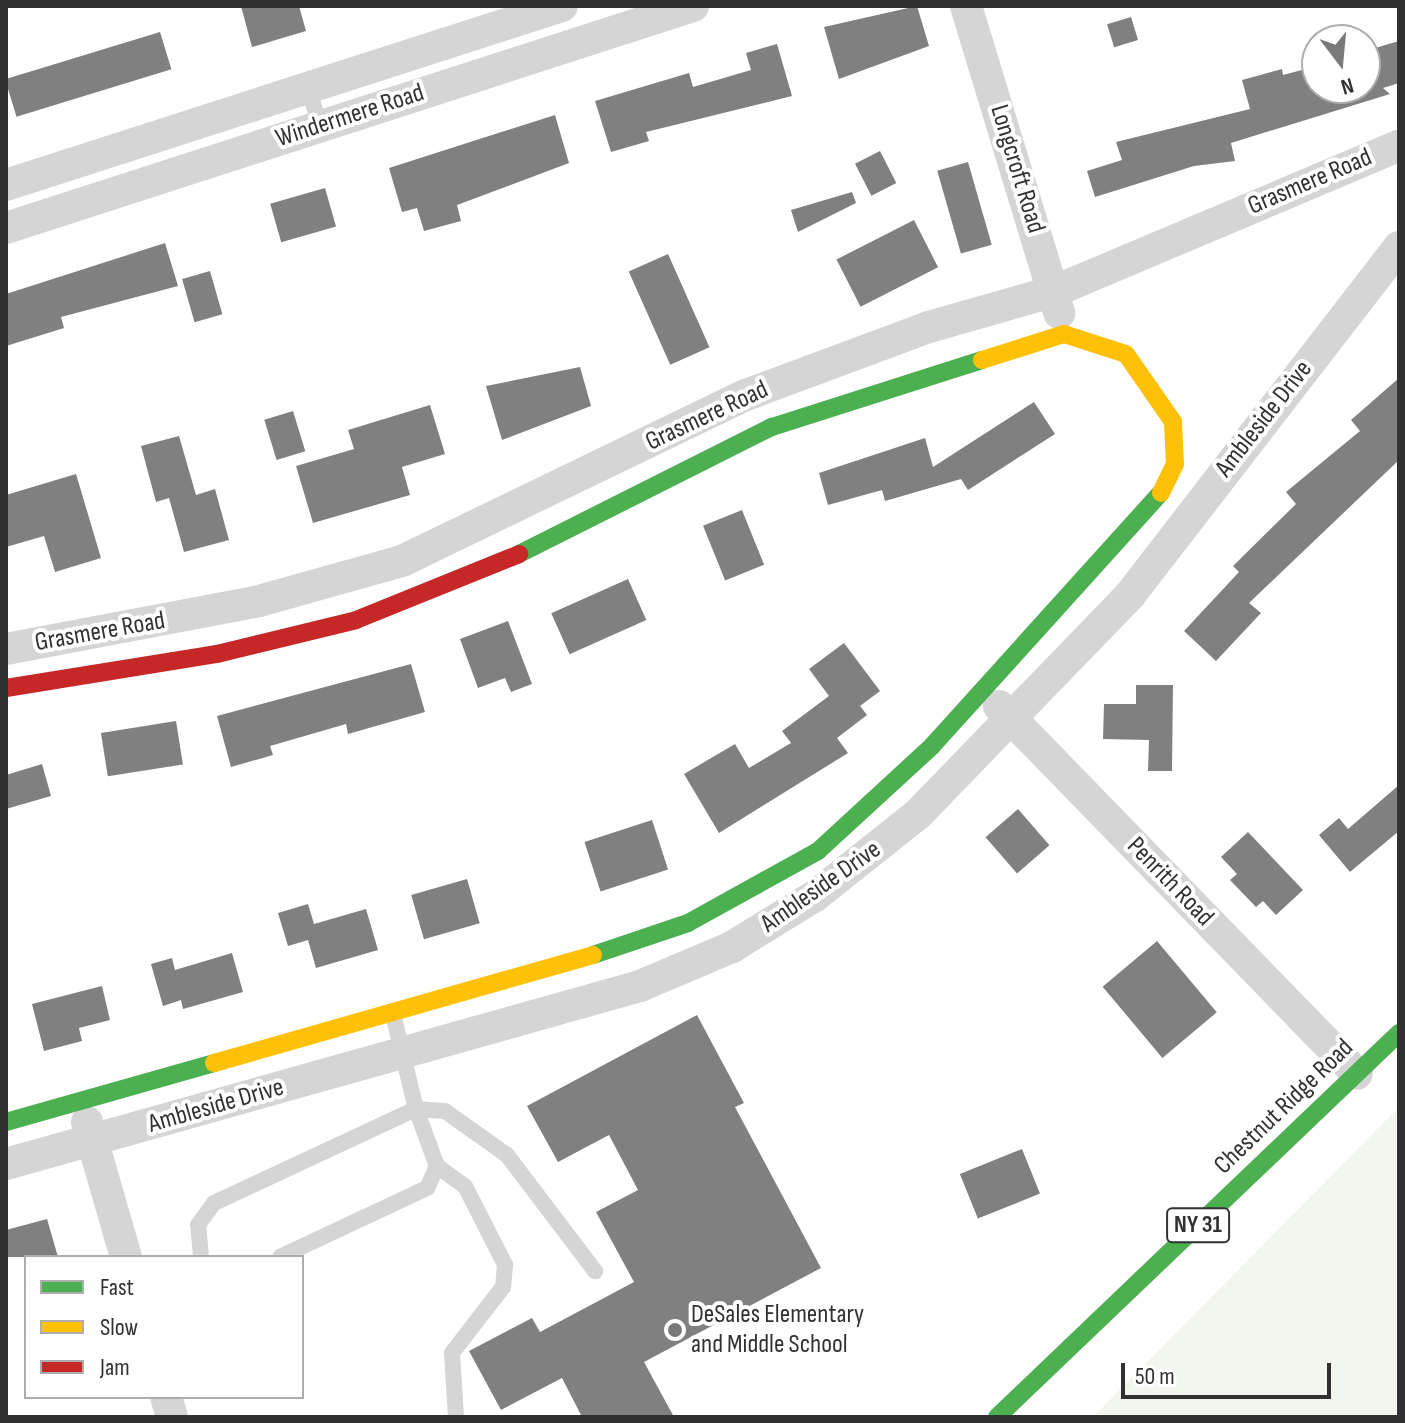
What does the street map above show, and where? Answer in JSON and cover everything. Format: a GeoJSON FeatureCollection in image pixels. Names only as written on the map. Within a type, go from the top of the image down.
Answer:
{"type":"FeatureCollection","features":[{"type":"Feature","properties":{"kind":"main road","name":"Ambleside Drive"},"geometry":{"type":"LineString","coordinates":[[6,1122],[614,949],[688,923],[818,851],[863,812],[984,691],[1164,486],[1175,464],[1173,422],[1151,380],[1104,342],[1064,334]]}},
{"type":"Feature","properties":{"kind":"main road","name":"Grasmere Road"},"geometry":{"type":"LineString","coordinates":[[6,688],[217,654],[356,620],[527,551],[772,427],[1064,334]]}},
{"type":"Feature","properties":{"kind":"main road","name":"Chestnut Ridge Road"},"geometry":{"type":"LineString","coordinates":[[997,1417],[1399,1033]]}},
{"type":"Feature","properties":{"kind":"street","name":"Windermere Road"},"geometry":{"type":"LineString","coordinates":[[6,185],[562,6]]}},
{"type":"Feature","properties":{"kind":"street","name":"Windermere Road"},"geometry":{"type":"LineString","coordinates":[[6,228],[693,6]]}},
{"type":"Feature","properties":{"kind":"street","name":"Longcroft Road"},"geometry":{"type":"LineString","coordinates":[[966,6],[1055,291],[1064,334]]}},
{"type":"Feature","properties":{"kind":"street","name":"Grasmere Road"},"geometry":{"type":"LineString","coordinates":[[6,649],[259,601],[402,561],[760,389],[1055,291],[1399,146]]}},
{"type":"Feature","properties":{"kind":"street","name":"Ambleside Drive"},"geometry":{"type":"LineString","coordinates":[[6,1164],[640,986],[732,947],[868,860],[1013,719],[1130,595],[1399,247]]}},
{"type":"Feature","properties":{"kind":"street","name":"Penrith Road"},"geometry":{"type":"LineString","coordinates":[[984,691],[1357,1074]]}},
{"type":"Feature","properties":{"kind":"street"},"geometry":{"type":"LineString","coordinates":[[82,1101],[125,1255]]}},
{"type":"Feature","properties":{"kind":"lane"},"geometry":{"type":"LineString","coordinates":[[308,88],[320,126]]}},
{"type":"Feature","properties":{"kind":"lane"},"geometry":{"type":"LineString","coordinates":[[1164,486],[1197,506]]}},
{"type":"Feature","properties":{"kind":"lane"},"geometry":{"type":"LineString","coordinates":[[393,1013],[416,1109],[437,1166],[465,1186],[505,1265],[503,1287],[452,1353],[456,1417]]}},
{"type":"Feature","properties":{"kind":"lane"},"geometry":{"type":"LineString","coordinates":[[201,1255],[198,1225],[214,1203],[416,1109],[445,1111],[507,1155],[595,1271]]}},
{"type":"Feature","properties":{"kind":"lane"},"geometry":{"type":"LineString","coordinates":[[284,1255],[427,1188],[437,1166]]}},
{"type":"Feature","properties":{"kind":"shaded area"},"geometry":{"type":"Polygon","coordinates":[[[1399,1107],[1399,1417],[1093,1417],[1399,1107]]]}},
{"type":"Feature","properties":{"kind":"building"},"geometry":{"type":"Polygon","coordinates":[[[241,6],[299,6],[306,31],[252,47],[241,6]]]}},
{"type":"Feature","properties":{"kind":"building"},"geometry":{"type":"Polygon","coordinates":[[[917,6],[929,46],[839,79],[824,27],[917,6]]]}},
{"type":"Feature","properties":{"kind":"building"},"geometry":{"type":"Polygon","coordinates":[[[1131,17],[1138,40],[1114,47],[1107,24],[1131,17]]]}},
{"type":"Feature","properties":{"kind":"building"},"geometry":{"type":"Polygon","coordinates":[[[160,32],[171,69],[16,117],[6,79],[160,32]]]}},
{"type":"Feature","properties":{"kind":"building"},"geometry":{"type":"Polygon","coordinates":[[[1399,41],[1399,83],[1383,88],[1390,94],[1381,97],[1381,46],[1399,41]]]}},
{"type":"Feature","properties":{"kind":"building"},"geometry":{"type":"Polygon","coordinates":[[[777,44],[792,96],[646,132],[649,141],[611,152],[595,101],[689,73],[693,87],[751,70],[746,53],[777,44]]]}},
{"type":"Feature","properties":{"kind":"building"},"geometry":{"type":"Polygon","coordinates":[[[1282,69],[1283,75],[1301,70],[1301,104],[1358,104],[1231,143],[1235,161],[1194,166],[1095,197],[1087,171],[1122,160],[1116,142],[1250,109],[1242,80],[1282,69]]]}},
{"type":"Feature","properties":{"kind":"building"},"geometry":{"type":"Polygon","coordinates":[[[555,115],[569,163],[457,205],[461,221],[424,231],[417,208],[402,212],[389,168],[555,115]]]}},
{"type":"Feature","properties":{"kind":"building"},"geometry":{"type":"Polygon","coordinates":[[[880,151],[896,183],[871,196],[855,164],[880,151]]]}},
{"type":"Feature","properties":{"kind":"building"},"geometry":{"type":"Polygon","coordinates":[[[968,162],[992,245],[961,253],[937,171],[968,162]]]}},
{"type":"Feature","properties":{"kind":"building"},"geometry":{"type":"Polygon","coordinates":[[[325,188],[336,226],[281,242],[270,204],[325,188]]]}},
{"type":"Feature","properties":{"kind":"building"},"geometry":{"type":"Polygon","coordinates":[[[852,192],[856,203],[798,232],[791,210],[852,192]]]}},
{"type":"Feature","properties":{"kind":"building"},"geometry":{"type":"Polygon","coordinates":[[[914,220],[938,267],[861,307],[836,259],[914,220]]]}},
{"type":"Feature","properties":{"kind":"building"},"geometry":{"type":"Polygon","coordinates":[[[165,243],[178,286],[61,317],[64,328],[6,346],[6,294],[165,243]]]}},
{"type":"Feature","properties":{"kind":"building"},"geometry":{"type":"Polygon","coordinates":[[[668,254],[709,347],[670,365],[629,271],[668,254]]]}},
{"type":"Feature","properties":{"kind":"building"},"geometry":{"type":"Polygon","coordinates":[[[210,271],[222,314],[195,322],[182,279],[210,271]]]}},
{"type":"Feature","properties":{"kind":"building"},"geometry":{"type":"Polygon","coordinates":[[[580,367],[591,406],[502,440],[486,386],[580,367]]]}},
{"type":"Feature","properties":{"kind":"building"},"geometry":{"type":"Polygon","coordinates":[[[1399,378],[1399,460],[1249,603],[1261,613],[1216,661],[1184,631],[1239,572],[1233,566],[1296,504],[1286,492],[1360,431],[1351,420],[1399,378]]]}},
{"type":"Feature","properties":{"kind":"building"},"geometry":{"type":"Polygon","coordinates":[[[1034,402],[1055,434],[968,490],[961,479],[885,501],[882,490],[828,505],[819,473],[925,438],[933,467],[1034,402]]]}},
{"type":"Feature","properties":{"kind":"building"},"geometry":{"type":"Polygon","coordinates":[[[430,405],[445,454],[402,467],[410,495],[313,523],[296,466],[354,449],[348,430],[430,405]]]}},
{"type":"Feature","properties":{"kind":"building"},"geometry":{"type":"Polygon","coordinates":[[[293,411],[305,451],[277,460],[264,420],[293,411]]]}},
{"type":"Feature","properties":{"kind":"building"},"geometry":{"type":"Polygon","coordinates":[[[179,436],[196,495],[215,489],[229,540],[184,552],[169,498],[156,502],[141,446],[179,436]]]}},
{"type":"Feature","properties":{"kind":"building"},"geometry":{"type":"Polygon","coordinates":[[[76,474],[101,558],[55,572],[44,536],[6,547],[6,495],[76,474]]]}},
{"type":"Feature","properties":{"kind":"building"},"geometry":{"type":"Polygon","coordinates":[[[742,510],[764,565],[725,580],[703,526],[742,510]]]}},
{"type":"Feature","properties":{"kind":"building"},"geometry":{"type":"Polygon","coordinates":[[[628,579],[646,620],[570,654],[551,613],[628,579]]]}},
{"type":"Feature","properties":{"kind":"building"},"geometry":{"type":"Polygon","coordinates":[[[508,621],[532,684],[511,692],[505,678],[478,688],[460,639],[508,621]]]}},
{"type":"Feature","properties":{"kind":"building"},"geometry":{"type":"Polygon","coordinates":[[[844,643],[880,691],[860,706],[867,715],[837,738],[848,753],[719,833],[684,774],[735,744],[749,768],[791,743],[782,731],[829,696],[809,669],[844,643]]]}},
{"type":"Feature","properties":{"kind":"building"},"geometry":{"type":"Polygon","coordinates":[[[411,664],[425,712],[348,734],[346,724],[270,746],[273,755],[231,767],[217,716],[411,664]]]}},
{"type":"Feature","properties":{"kind":"building"},"geometry":{"type":"Polygon","coordinates":[[[1136,685],[1173,685],[1172,771],[1148,771],[1149,740],[1103,739],[1104,704],[1136,704],[1136,685]]]}},
{"type":"Feature","properties":{"kind":"building"},"geometry":{"type":"Polygon","coordinates":[[[176,721],[183,764],[108,776],[101,733],[176,721]]]}},
{"type":"Feature","properties":{"kind":"building"},"geometry":{"type":"Polygon","coordinates":[[[42,764],[51,796],[6,809],[6,775],[42,764]]]}},
{"type":"Feature","properties":{"kind":"building"},"geometry":{"type":"Polygon","coordinates":[[[1399,785],[1399,831],[1350,872],[1319,835],[1339,818],[1348,829],[1399,785]]]}},
{"type":"Feature","properties":{"kind":"building"},"geometry":{"type":"Polygon","coordinates":[[[1018,809],[1049,845],[1017,873],[986,837],[1018,809]]]}},
{"type":"Feature","properties":{"kind":"building"},"geometry":{"type":"Polygon","coordinates":[[[652,820],[668,869],[601,891],[584,842],[652,820]]]}},
{"type":"Feature","properties":{"kind":"building"},"geometry":{"type":"Polygon","coordinates":[[[1248,832],[1303,890],[1276,915],[1263,901],[1256,907],[1230,880],[1237,874],[1221,857],[1248,832]]]}},
{"type":"Feature","properties":{"kind":"building"},"geometry":{"type":"Polygon","coordinates":[[[467,879],[480,923],[424,939],[411,895],[467,879]]]}},
{"type":"Feature","properties":{"kind":"building"},"geometry":{"type":"Polygon","coordinates":[[[308,904],[314,924],[366,909],[378,950],[316,968],[308,940],[288,946],[278,913],[308,904]]]}},
{"type":"Feature","properties":{"kind":"building"},"geometry":{"type":"Polygon","coordinates":[[[1157,941],[1217,1012],[1162,1058],[1103,987],[1157,941]]]}},
{"type":"Feature","properties":{"kind":"building"},"geometry":{"type":"Polygon","coordinates":[[[232,953],[243,992],[183,1009],[181,1000],[163,1006],[151,964],[172,958],[175,970],[232,953]]]}},
{"type":"Feature","properties":{"kind":"building"},"geometry":{"type":"Polygon","coordinates":[[[102,986],[110,1020],[79,1028],[82,1041],[44,1051],[32,1004],[102,986]]]}},
{"type":"Feature","properties":{"kind":"building"},"geometry":{"type":"Polygon","coordinates":[[[697,1015],[744,1103],[735,1107],[821,1268],[644,1362],[674,1417],[582,1417],[562,1378],[501,1410],[469,1351],[532,1318],[540,1332],[634,1282],[596,1212],[638,1190],[609,1135],[558,1162],[527,1106],[697,1015]]]}},
{"type":"Feature","properties":{"kind":"building"},"geometry":{"type":"Polygon","coordinates":[[[1022,1149],[1040,1194],[978,1219],[960,1174],[1022,1149]]]}},
{"type":"Feature","properties":{"kind":"building"},"geometry":{"type":"Polygon","coordinates":[[[47,1219],[57,1255],[6,1257],[6,1230],[47,1219]]]}},
{"type":"Feature","properties":{"kind":"traffic: fast"},"geometry":{"type":"LineString","coordinates":[[519,554],[772,427],[982,360]]}},
{"type":"Feature","properties":{"kind":"traffic: fast"},"geometry":{"type":"LineString","coordinates":[[593,955],[688,923],[818,851],[932,746],[1161,493]]}},
{"type":"Feature","properties":{"kind":"traffic: fast"},"geometry":{"type":"LineString","coordinates":[[997,1417],[1399,1033]]}},
{"type":"Feature","properties":{"kind":"traffic: fast"},"geometry":{"type":"LineString","coordinates":[[6,1122],[214,1063]]}},
{"type":"Feature","properties":{"kind":"traffic: slow"},"geometry":{"type":"LineString","coordinates":[[982,360],[1064,334],[1126,354],[1173,422],[1175,464],[1161,493]]}},
{"type":"Feature","properties":{"kind":"traffic: slow"},"geometry":{"type":"LineString","coordinates":[[214,1063],[593,955]]}},
{"type":"Feature","properties":{"kind":"traffic: jam"},"geometry":{"type":"LineString","coordinates":[[6,688],[217,654],[356,620],[519,554]]}},
{"type":"Feature","properties":{"kind":"place","name":"DeSales Elementary and Middle School"},"geometry":{"type":"Point","coordinates":[675,1330]}}]}
